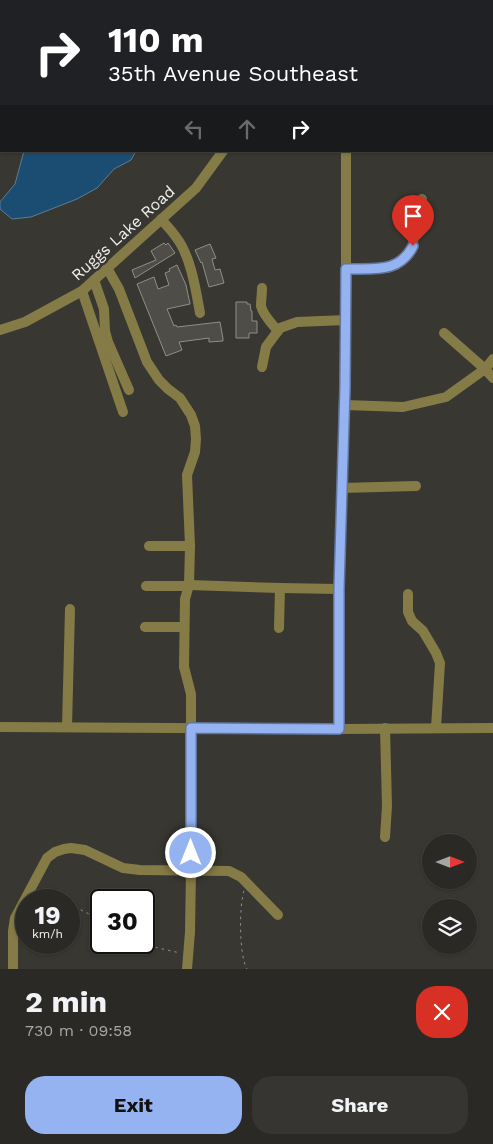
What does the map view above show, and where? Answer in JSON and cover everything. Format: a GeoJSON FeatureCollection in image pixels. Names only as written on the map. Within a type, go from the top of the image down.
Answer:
{"type":"FeatureCollection","features":[{"type":"Feature","properties":{"kind":"street","name":"Ruggs Lake Road"},"geometry":{"type":"LineString","coordinates":[[0,330],[25,322],[82,291],[196,188],[222,152]]}},
{"type":"Feature","properties":{"kind":"street"},"geometry":{"type":"LineString","coordinates":[[339,729],[339,589],[346,320],[346,152]]}},
{"type":"Feature","properties":{"kind":"street"},"geometry":{"type":"LineString","coordinates":[[346,269],[388,268],[404,259],[413,246],[415,214],[422,199]]}},
{"type":"Feature","properties":{"kind":"street"},"geometry":{"type":"LineString","coordinates":[[161,219],[177,238],[184,252],[196,287],[200,313]]}},
{"type":"Feature","properties":{"kind":"street"},"geometry":{"type":"LineString","coordinates":[[107,268],[119,289],[147,362],[159,380],[180,398],[191,415],[195,426],[196,440],[187,475],[190,546],[189,585],[185,598],[184,627],[184,667],[191,694],[191,871],[187,969]]}},
{"type":"Feature","properties":{"kind":"street"},"geometry":{"type":"LineString","coordinates":[[94,280],[104,309],[108,342],[129,390]]}},
{"type":"Feature","properties":{"kind":"street"},"geometry":{"type":"LineString","coordinates":[[262,288],[261,306],[278,331]]}},
{"type":"Feature","properties":{"kind":"street"},"geometry":{"type":"LineString","coordinates":[[82,291],[123,412]]}},
{"type":"Feature","properties":{"kind":"street"},"geometry":{"type":"LineString","coordinates":[[262,367],[266,347],[280,328],[296,322],[346,320]]}},
{"type":"Feature","properties":{"kind":"street"},"geometry":{"type":"LineString","coordinates":[[444,333],[493,378]]}},
{"type":"Feature","properties":{"kind":"street"},"geometry":{"type":"LineString","coordinates":[[344,405],[403,407],[446,397],[485,369],[493,359]]}},
{"type":"Feature","properties":{"kind":"street"},"geometry":{"type":"LineString","coordinates":[[342,488],[416,486]]}},
{"type":"Feature","properties":{"kind":"street"},"geometry":{"type":"LineString","coordinates":[[149,546],[190,546]]}},
{"type":"Feature","properties":{"kind":"street"},"geometry":{"type":"LineString","coordinates":[[146,586],[189,585],[339,589]]}},
{"type":"Feature","properties":{"kind":"street"},"geometry":{"type":"LineString","coordinates":[[279,628],[280,588]]}},
{"type":"Feature","properties":{"kind":"street"},"geometry":{"type":"LineString","coordinates":[[408,594],[408,612],[412,621],[424,631],[440,664],[436,728]]}},
{"type":"Feature","properties":{"kind":"street"},"geometry":{"type":"LineString","coordinates":[[68,727],[70,609]]}},
{"type":"Feature","properties":{"kind":"street"},"geometry":{"type":"LineString","coordinates":[[145,627],[184,627]]}},
{"type":"Feature","properties":{"kind":"street"},"geometry":{"type":"LineString","coordinates":[[0,727],[493,728]]}},
{"type":"Feature","properties":{"kind":"street"},"geometry":{"type":"LineString","coordinates":[[385,728],[387,806],[385,837]]}},
{"type":"Feature","properties":{"kind":"street"},"geometry":{"type":"LineString","coordinates":[[31,889],[47,858],[55,852],[71,848],[84,850],[123,868],[140,870],[229,871],[241,877],[278,915]]}},
{"type":"Feature","properties":{"kind":"street"},"geometry":{"type":"LineString","coordinates":[[12,969],[15,918]]}},
{"type":"Feature","properties":{"kind":"path"},"geometry":{"type":"LineString","coordinates":[[247,969],[242,949],[240,924],[241,900],[248,884]]}},
{"type":"Feature","properties":{"kind":"path"},"geometry":{"type":"LineString","coordinates":[[155,946],[188,955]]}},
{"type":"Feature","properties":{"kind":"water"},"geometry":{"type":"Polygon","coordinates":[[[24,152],[135,152],[131,160],[114,169],[97,188],[77,199],[31,217],[12,219],[0,209],[0,202],[15,184],[24,152]]]}},
{"type":"Feature","properties":{"kind":"building"},"geometry":{"type":"Polygon","coordinates":[[[164,243],[166,245],[168,243],[175,253],[135,278],[132,270],[156,260],[151,251],[164,243]]]}},
{"type":"Feature","properties":{"kind":"building"},"geometry":{"type":"Polygon","coordinates":[[[210,244],[216,258],[212,259],[215,270],[220,269],[224,283],[209,287],[202,262],[195,250],[210,244]]]}},
{"type":"Feature","properties":{"kind":"building"},"geometry":{"type":"Polygon","coordinates":[[[177,265],[186,285],[190,304],[167,309],[174,326],[220,322],[223,341],[209,342],[209,338],[179,342],[182,350],[166,356],[137,284],[154,277],[158,289],[169,285],[165,273],[177,265]]]}},
{"type":"Feature","properties":{"kind":"building"},"geometry":{"type":"Polygon","coordinates":[[[236,302],[247,302],[247,304],[250,304],[252,321],[257,321],[257,333],[249,333],[249,338],[236,338],[236,302]]]}},
{"type":"Feature","properties":{"kind":"route"},"geometry":{"type":"LineString","coordinates":[[191,853],[191,728],[339,729],[339,589],[345,388],[346,269],[388,268],[404,259],[413,246]]}}]}
